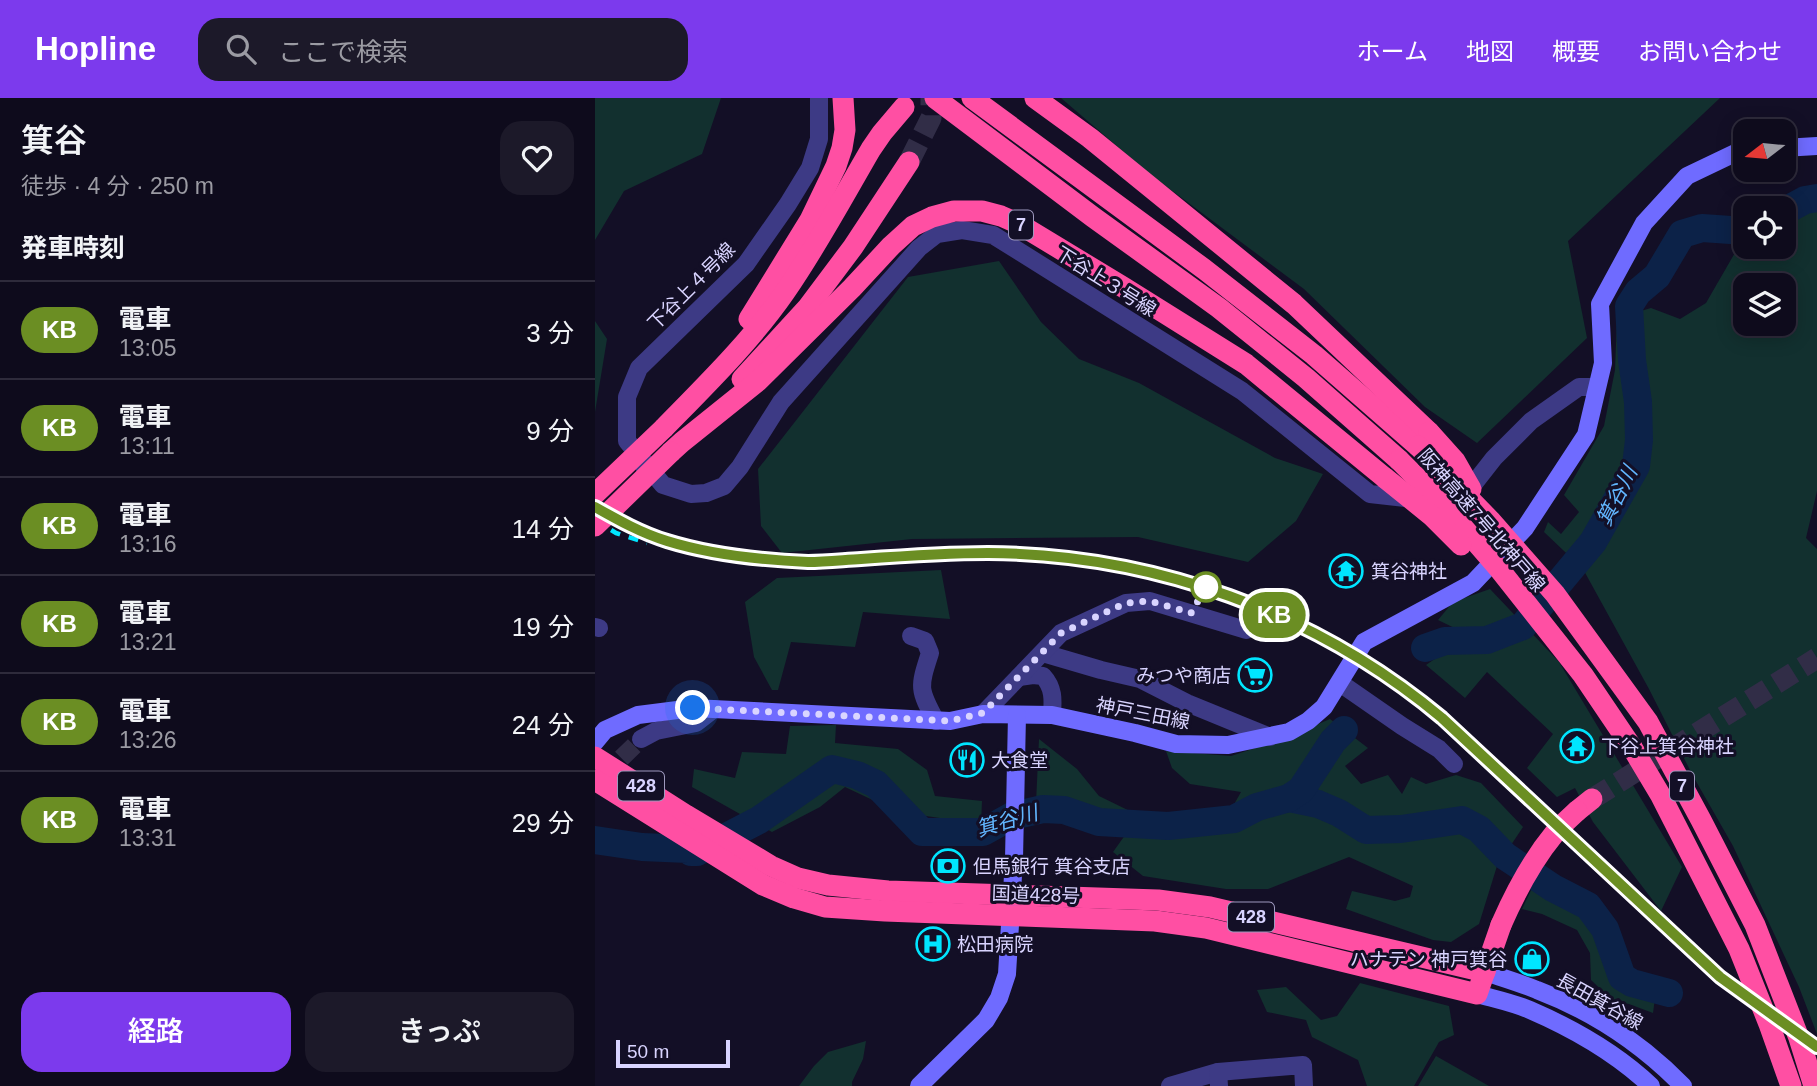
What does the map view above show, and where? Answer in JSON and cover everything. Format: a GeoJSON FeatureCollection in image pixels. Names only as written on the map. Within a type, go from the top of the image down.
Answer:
{"type":"FeatureCollection","features":[{"type":"Feature","properties":{"kind":"highway"},"geometry":{"type":"LineString","coordinates":[[664,428],[701,384],[751,316],[810,220],[842,148],[845,130],[843,98]]}},
{"type":"Feature","properties":{"kind":"highway","name":"阪神高速7号北神戸線"},"geometry":{"type":"LineString","coordinates":[[935,98],[1219,308],[1306,379],[1398,460],[1442,503],[1500,570],[1590,686],[1633,749],[1661,796],[1739,948],[1791,1086]]}},
{"type":"Feature","properties":{"kind":"highway","name":"阪神高速7号北神戸線"},"geometry":{"type":"LineString","coordinates":[[972,98],[1204,269],[1424,439],[1555,594],[1648,722],[1755,925],[1799,1038],[1814,1086]]}},
{"type":"Feature","properties":{"kind":"highway"},"geometry":{"type":"LineString","coordinates":[[1035,98],[1090,138],[1294,304],[1424,439]]}},
{"type":"Feature","properties":{"kind":"highway"},"geometry":{"type":"LineString","coordinates":[[600,498],[731,357],[777,302],[808,258],[871,149],[904,107]]}},
{"type":"Feature","properties":{"kind":"highway","name":"7"},"geometry":{"type":"LineString","coordinates":[[595,526],[677,447],[808,307],[853,247],[909,162]]}},
{"type":"Feature","properties":{"kind":"highway","name":"7"},"geometry":{"type":"LineString","coordinates":[[677,447],[758,381],[913,226],[954,211],[982,211],[1019,224],[1246,364],[1432,516],[1545,628]]}},
{"type":"Feature","properties":{"kind":"highway","name":"国道428号"},"geometry":{"type":"LineString","coordinates":[[595,757],[751,855],[798,878],[828,886],[888,891],[1158,900],[1210,907],[1485,972]]}},
{"type":"Feature","properties":{"kind":"highway","name":"国道428号"},"geometry":{"type":"LineString","coordinates":[[595,780],[763,885],[825,907],[1155,920],[1206,928],[1478,994]]}},
{"type":"Feature","properties":{"kind":"highway"},"geometry":{"type":"LineString","coordinates":[[1478,994],[1501,925],[1519,885],[1554,834],[1585,805]]}},
{"type":"Feature","properties":{"kind":"street","name":"下谷上４号線"},"geometry":{"type":"LineString","coordinates":[[645,463],[627,441],[627,397],[639,368],[745,264],[788,204],[810,168],[819,139],[819,98]]}},
{"type":"Feature","properties":{"kind":"street"},"geometry":{"type":"LineString","coordinates":[[1796,147],[1817,146]]}},
{"type":"Feature","properties":{"kind":"street","name":"神戸三田線"},"geometry":{"type":"LineString","coordinates":[[595,742],[605,730],[638,715],[693,708],[936,721],[950,721],[983,713],[1052,715],[1176,744],[1228,745],[1289,732],[1324,707],[1364,642],[1473,583],[1525,528],[1585,435],[1603,363],[1600,304],[1644,223],[1687,176],[1733,154]]}},
{"type":"Feature","properties":{"kind":"street","name":"下谷上３号線"},"geometry":{"type":"LineString","coordinates":[[645,463],[663,485],[691,494],[706,493],[724,486],[740,467],[781,402],[919,247],[937,234],[963,230],[993,235],[1242,391],[1370,494],[1458,504],[1494,458],[1531,421],[1579,387],[1596,387]]}},
{"type":"Feature","properties":{"kind":"street"},"geometry":{"type":"LineString","coordinates":[[600,498],[645,463]]}},
{"type":"Feature","properties":{"kind":"street"},"geometry":{"type":"LineString","coordinates":[[983,713],[1061,633],[1126,603],[1150,601],[1246,630]]}},
{"type":"Feature","properties":{"kind":"street"},"geometry":{"type":"LineString","coordinates":[[911,636],[925,641],[930,653],[922,677],[922,696],[936,721]]}},
{"type":"Feature","properties":{"kind":"street"},"geometry":{"type":"LineString","coordinates":[[1043,653],[1140,679],[1270,737]]}},
{"type":"Feature","properties":{"kind":"street"},"geometry":{"type":"LineString","coordinates":[[1019,677],[1043,676],[1050,683],[1053,697],[1052,715]]}},
{"type":"Feature","properties":{"kind":"street"},"geometry":{"type":"LineString","coordinates":[[1340,684],[1439,749],[1454,764]]}},
{"type":"Feature","properties":{"kind":"street"},"geometry":{"type":"LineString","coordinates":[[641,739],[656,731],[696,723],[714,709]]}},
{"type":"Feature","properties":{"kind":"street"},"geometry":{"type":"LineString","coordinates":[[919,1086],[986,1020],[999,998],[1007,974],[1014,859],[1017,715]]}},
{"type":"Feature","properties":{"kind":"street","name":"長田箕谷線"},"geometry":{"type":"LineString","coordinates":[[1485,972],[1538,990],[1611,1026],[1643,1049],[1683,1086]]}},
{"type":"Feature","properties":{"kind":"street","name":"長田箕谷線"},"geometry":{"type":"LineString","coordinates":[[1478,994],[1528,1010],[1588,1038],[1634,1070],[1651,1086]]}},
{"type":"Feature","properties":{"kind":"street"},"geometry":{"type":"LineString","coordinates":[[1170,1086],[1303,1065],[1304,1086]]}},
{"type":"Feature","properties":{"kind":"green space"},"geometry":{"type":"Polygon","coordinates":[[[595,98],[721,98],[702,154],[624,191],[595,240],[595,98]]]}},
{"type":"Feature","properties":{"kind":"green space"},"geometry":{"type":"Polygon","coordinates":[[[1061,98],[1720,98],[1568,241],[1587,338],[1477,443],[1425,407],[1304,289],[1147,172],[1061,98]]]}},
{"type":"Feature","properties":{"kind":"green space"},"geometry":{"type":"Polygon","coordinates":[[[1817,207],[1817,491],[1806,538],[1817,549],[1817,1034],[1799,987],[1733,846],[1693,776],[1649,689],[1583,569],[1544,532],[1548,522],[1561,534],[1579,512],[1564,495],[1604,426],[1615,370],[1617,318],[1651,308],[1680,319],[1706,303],[1733,256],[1733,259],[1796,259],[1796,214],[1817,207]]]}},
{"type":"Feature","properties":{"kind":"green space"},"geometry":{"type":"Polygon","coordinates":[[[999,261],[1041,322],[1079,359],[1139,383],[1275,458],[1323,474],[1296,521],[1248,562],[1138,537],[912,539],[782,553],[761,526],[758,469],[908,277],[999,261]]]}},
{"type":"Feature","properties":{"kind":"green space"},"geometry":{"type":"Polygon","coordinates":[[[595,321],[607,339],[595,412],[595,321]]]}},
{"type":"Feature","properties":{"kind":"green space"},"geometry":{"type":"Polygon","coordinates":[[[941,570],[950,619],[863,612],[855,647],[791,642],[778,690],[772,690],[754,657],[745,602],[777,578],[941,570]]]}},
{"type":"Feature","properties":{"kind":"green space"},"geometry":{"type":"Polygon","coordinates":[[[1490,589],[1559,662],[1682,867],[1661,911],[1593,822],[1575,788],[1557,797],[1527,768],[1553,734],[1487,672],[1465,698],[1426,665],[1469,635],[1438,620],[1453,602],[1490,589]]]}},
{"type":"Feature","properties":{"kind":"green space"},"geometry":{"type":"Polygon","coordinates":[[[1330,719],[1368,748],[1345,766],[1361,784],[1388,775],[1402,794],[1411,777],[1426,784],[1456,775],[1481,783],[1523,827],[1497,866],[1479,924],[1451,942],[1433,940],[1346,909],[1352,891],[1395,901],[1410,897],[1413,886],[1349,857],[1268,889],[1226,889],[1143,876],[1113,852],[1128,831],[1107,817],[1056,801],[1036,803],[1039,739],[1077,769],[1099,796],[1173,836],[1219,831],[1241,792],[1190,784],[1172,768],[1166,751],[1231,756],[1283,739],[1330,719]]]}},
{"type":"Feature","properties":{"kind":"green space"},"geometry":{"type":"Polygon","coordinates":[[[836,725],[835,743],[898,749],[927,770],[935,796],[982,801],[981,824],[926,816],[908,829],[879,803],[845,787],[820,807],[772,832],[692,787],[694,769],[735,778],[742,752],[786,754],[790,726],[836,725]]]}},
{"type":"Feature","properties":{"kind":"green space"},"geometry":{"type":"Polygon","coordinates":[[[1535,882],[1584,910],[1601,931],[1617,978],[1655,998],[1653,1013],[1613,1001],[1591,980],[1590,953],[1577,930],[1542,914],[1522,909],[1535,882]]]}},
{"type":"Feature","properties":{"kind":"green space"},"geometry":{"type":"Polygon","coordinates":[[[1360,983],[1449,1006],[1454,1035],[1439,1042],[1414,1086],[1367,1086],[1358,1060],[1312,1037],[1306,1020],[1267,1012],[1257,990],[1286,987],[1321,1020],[1337,1016],[1360,983]]]}},
{"type":"Feature","properties":{"kind":"green space"},"geometry":{"type":"Polygon","coordinates":[[[866,1041],[863,1059],[852,1086],[799,1086],[828,1052],[866,1041]]]}},
{"type":"Feature","properties":{"kind":"green space"},"geometry":{"type":"Polygon","coordinates":[[[1436,1056],[1489,1086],[1418,1086],[1436,1056]]]}},
{"type":"Feature","properties":{"kind":"waterway","name":"箕谷川"},"geometry":{"type":"LineString","coordinates":[[1796,205],[1817,198]]}},
{"type":"Feature","properties":{"kind":"waterway","name":"箕谷川"},"geometry":{"type":"LineString","coordinates":[[1425,648],[1445,641],[1487,640],[1523,626],[1593,542],[1636,466],[1639,440],[1638,402],[1629,306],[1638,292],[1657,276],[1682,234],[1702,228],[1733,230]]}},
{"type":"Feature","properties":{"kind":"waterway","name":"箕谷川"},"geometry":{"type":"LineString","coordinates":[[595,840],[697,852],[759,820],[832,769],[857,775],[876,784],[922,832],[983,832],[1012,816],[1043,809],[1064,810],[1099,822],[1168,826],[1234,819],[1257,807],[1289,798],[1301,790],[1333,741],[1344,730]]}},
{"type":"Feature","properties":{"kind":"waterway"},"geometry":{"type":"LineString","coordinates":[[1289,798],[1318,804],[1366,830],[1401,829],[1462,820],[1479,829],[1505,856],[1553,888],[1588,906],[1605,929],[1622,977],[1632,983],[1669,993]]}},
{"type":"Feature","properties":{"kind":"tunnel"},"geometry":{"type":"LineString","coordinates":[[909,162],[931,118],[931,98]]}},
{"type":"Feature","properties":{"kind":"tunnel"},"geometry":{"type":"LineString","coordinates":[[1592,799],[1817,658]]}},
{"type":"Feature","properties":{"kind":"tunnel"},"geometry":{"type":"LineString","coordinates":[[602,777],[641,739]]}},
{"type":"Feature","properties":{"kind":"railway"},"geometry":{"type":"LineString","coordinates":[[595,507],[657,538],[684,546],[755,558],[808,562],[972,553],[1049,556],[1110,563],[1204,588],[1277,616],[1346,651],[1442,718],[1720,977],[1817,1047]]}},
{"type":"Feature","properties":{"kind":"railway"},"geometry":{"type":"LineString","coordinates":[[595,520],[616,533],[647,543]]}},
{"type":"Feature","properties":{"kind":"train","name":"KB"},"geometry":{"type":"LineString","coordinates":[[595,507],[625,524],[666,541],[710,552],[810,562],[988,553],[1110,563],[1206,587],[1271,613],[1347,650],[1421,701],[1720,977],[1817,1047]]}},
{"type":"Feature","properties":{"kind":"place","name":"箕谷神社"},"geometry":{"type":"Point","coordinates":[1346,571]}},
{"type":"Feature","properties":{"kind":"place","name":"みつや商店"},"geometry":{"type":"Point","coordinates":[1255,675]}},
{"type":"Feature","properties":{"kind":"place","name":"下谷上箕谷神社"},"geometry":{"type":"Point","coordinates":[1577,746]}},
{"type":"Feature","properties":{"kind":"place","name":"大食堂"},"geometry":{"type":"Point","coordinates":[967,760]}},
{"type":"Feature","properties":{"kind":"place","name":"但馬銀行 箕谷支店"},"geometry":{"type":"Point","coordinates":[948,866]}},
{"type":"Feature","properties":{"kind":"place","name":"松田病院"},"geometry":{"type":"Point","coordinates":[933,944]}},
{"type":"Feature","properties":{"kind":"place","name":"ハナテン 神戸箕谷"},"geometry":{"type":"Point","coordinates":[1532,959]}},
{"type":"Feature","properties":{"kind":"route"},"geometry":{"type":"LineString","coordinates":[[693,708],[950,721],[967,718],[983,713],[1002,696],[1061,633],[1126,603],[1150,601],[1191,613],[1206,587]]}}]}
